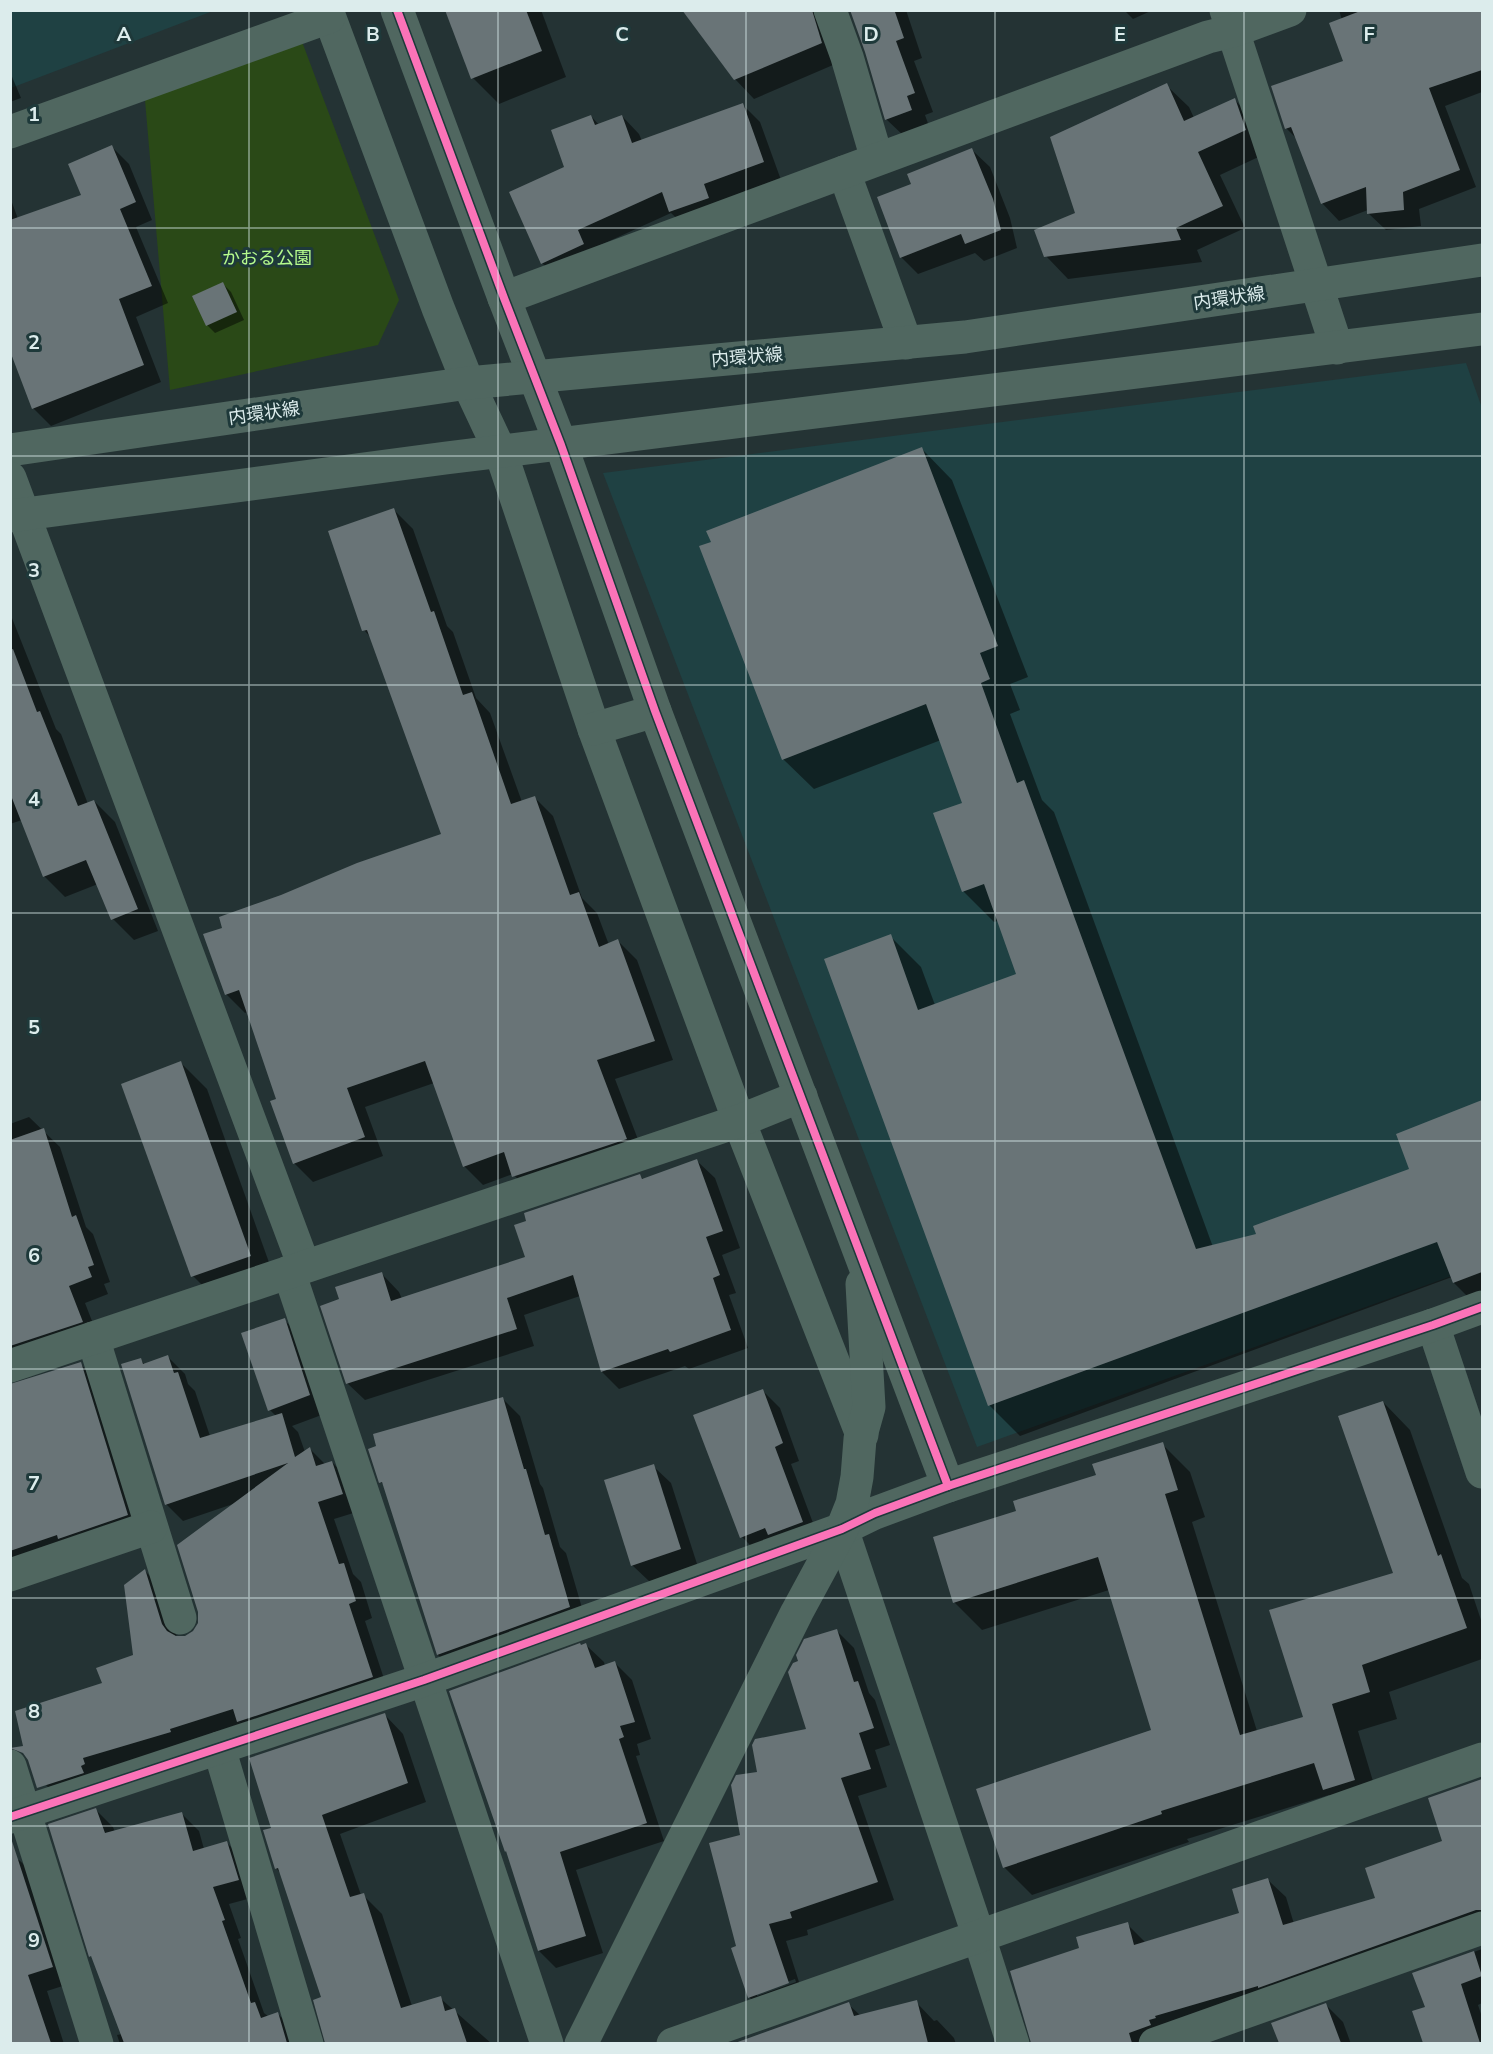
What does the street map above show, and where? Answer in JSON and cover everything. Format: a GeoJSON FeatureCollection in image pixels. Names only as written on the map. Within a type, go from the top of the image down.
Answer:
{"type":"FeatureCollection","features":[{"type":"Feature","properties":{"kind":"street"},"geometry":{"type":"LineString","coordinates":[[397,10],[561,445],[655,711],[948,1486]]}},
{"type":"Feature","properties":{"kind":"street"},"geometry":{"type":"LineString","coordinates":[[830,10],[847,57],[877,159]]}},
{"type":"Feature","properties":{"kind":"street"},"geometry":{"type":"LineString","coordinates":[[504,298],[1208,37],[1230,21],[1290,10]]}},
{"type":"Feature","properties":{"kind":"street"},"geometry":{"type":"LineString","coordinates":[[10,132],[328,14],[468,383],[501,453],[594,729],[739,1121],[862,1435]]}},
{"type":"Feature","properties":{"kind":"street"},"geometry":{"type":"LineString","coordinates":[[1230,21],[1337,348]]}},
{"type":"Feature","properties":{"kind":"street"},"geometry":{"type":"LineString","coordinates":[[844,172],[906,343]]}},
{"type":"Feature","properties":{"kind":"street","name":"内環状線"},"geometry":{"type":"LineString","coordinates":[[10,450],[468,383],[965,337],[1482,260]]}},
{"type":"Feature","properties":{"kind":"street"},"geometry":{"type":"LineString","coordinates":[[17,515],[434,460],[1482,329]]}},
{"type":"Feature","properties":{"kind":"street"},"geometry":{"type":"LineString","coordinates":[[10,478],[17,515],[297,1269],[424,1680],[547,2043]]}},
{"type":"Feature","properties":{"kind":"street"},"geometry":{"type":"LineString","coordinates":[[594,729],[655,711]]}},
{"type":"Feature","properties":{"kind":"street"},"geometry":{"type":"LineString","coordinates":[[10,1366],[739,1121],[801,1095]]}},
{"type":"Feature","properties":{"kind":"street"},"geometry":{"type":"LineString","coordinates":[[580,2043],[796,1612],[842,1529],[852,1504],[862,1435],[869,1407],[861,1280],[866,1268]]}},
{"type":"Feature","properties":{"kind":"street"},"geometry":{"type":"LineString","coordinates":[[18,1815],[424,1680],[842,1529],[875,1513],[948,1486],[1482,1307]]}},
{"type":"Feature","properties":{"kind":"street"},"geometry":{"type":"LineString","coordinates":[[1433,1325],[1482,1472]]}},
{"type":"Feature","properties":{"kind":"street"},"geometry":{"type":"LineString","coordinates":[[93,1338],[180,1618]]}},
{"type":"Feature","properties":{"kind":"street"},"geometry":{"type":"LineString","coordinates":[[10,1575],[151,1527]]}},
{"type":"Feature","properties":{"kind":"street"},"geometry":{"type":"LineString","coordinates":[[842,1529],[1013,2043]]}},
{"type":"Feature","properties":{"kind":"street"},"geometry":{"type":"LineString","coordinates":[[219,1748],[307,2043]]}},
{"type":"Feature","properties":{"kind":"street"},"geometry":{"type":"LineString","coordinates":[[673,2043],[1482,1760]]}},
{"type":"Feature","properties":{"kind":"street"},"geometry":{"type":"LineString","coordinates":[[10,1766],[18,1815],[97,2043]]}},
{"type":"Feature","properties":{"kind":"street"},"geometry":{"type":"LineString","coordinates":[[1155,2043],[1482,1928]]}},
{"type":"Feature","properties":{"kind":"shaded area"},"geometry":{"type":"Polygon","coordinates":[[[11,10],[213,10],[213,11],[11,88],[11,10]]]}},
{"type":"Feature","properties":{"kind":"shaded area"},"geometry":{"type":"Polygon","coordinates":[[[1466,363],[1482,408],[1482,1265],[977,1447],[603,473],[1466,363]]]}},
{"type":"Feature","properties":{"kind":"green space","name":"かおる公園"},"geometry":{"type":"Polygon","coordinates":[[[301,39],[399,300],[378,345],[170,390],[145,100],[301,39]]]}},
{"type":"Feature","properties":{"kind":"building"},"geometry":{"type":"Polygon","coordinates":[[[445,10],[526,10],[542,51],[471,79],[445,10]]]}},
{"type":"Feature","properties":{"kind":"building"},"geometry":{"type":"Polygon","coordinates":[[[682,10],[812,10],[822,43],[734,80],[682,10]]]}},
{"type":"Feature","properties":{"kind":"building"},"geometry":{"type":"Polygon","coordinates":[[[850,10],[898,10],[895,12],[904,38],[896,41],[915,93],[907,96],[912,110],[885,120],[850,10]]]}},
{"type":"Feature","properties":{"kind":"building"},"geometry":{"type":"Polygon","coordinates":[[[1363,10],[1482,10],[1482,70],[1429,88],[1460,170],[1403,192],[1404,210],[1367,214],[1366,187],[1321,204],[1291,127],[1285,129],[1271,86],[1343,61],[1329,23],[1363,10]]]}},
{"type":"Feature","properties":{"kind":"building"},"geometry":{"type":"Polygon","coordinates":[[[1167,83],[1184,121],[1235,98],[1246,130],[1198,152],[1223,206],[1176,228],[1181,240],[1044,257],[1034,230],[1075,213],[1050,137],[1167,83]]]}},
{"type":"Feature","properties":{"kind":"building"},"geometry":{"type":"Polygon","coordinates":[[[743,103],[764,162],[704,184],[709,198],[669,212],[662,192],[578,230],[584,244],[541,264],[509,192],[564,167],[551,130],[591,115],[595,125],[622,115],[632,143],[743,103]]]}},
{"type":"Feature","properties":{"kind":"building"},"geometry":{"type":"Polygon","coordinates":[[[112,145],[136,202],[120,209],[152,286],[119,299],[144,365],[32,409],[10,351],[10,220],[81,195],[68,164],[112,145]]]}},
{"type":"Feature","properties":{"kind":"building"},"geometry":{"type":"Polygon","coordinates":[[[972,148],[993,199],[1001,230],[965,244],[961,234],[900,258],[877,197],[911,184],[907,174],[972,148]]]}},
{"type":"Feature","properties":{"kind":"building"},"geometry":{"type":"Polygon","coordinates":[[[223,282],[237,312],[206,326],[192,296],[223,282]]]}},
{"type":"Feature","properties":{"kind":"building"},"geometry":{"type":"Polygon","coordinates":[[[922,447],[998,646],[980,653],[990,679],[981,683],[1017,783],[1024,780],[1196,1249],[1256,1234],[1253,1226],[1409,1169],[1396,1134],[1482,1100],[1482,1272],[1453,1283],[1437,1242],[988,1406],[824,959],[891,934],[918,1010],[1016,974],[984,884],[962,892],[933,813],[962,803],[926,704],[782,760],[699,546],[711,542],[706,531],[922,447]]]}},
{"type":"Feature","properties":{"kind":"building"},"geometry":{"type":"Polygon","coordinates":[[[394,508],[431,612],[434,611],[463,695],[472,692],[511,804],[535,796],[570,895],[579,892],[599,947],[618,939],[655,1041],[597,1060],[627,1139],[512,1177],[504,1152],[463,1167],[425,1061],[347,1088],[365,1137],[293,1164],[270,1101],[276,1099],[239,990],[225,995],[203,934],[222,928],[219,917],[281,895],[357,863],[441,834],[367,630],[362,631],[328,531],[394,508]]]}},
{"type":"Feature","properties":{"kind":"building"},"geometry":{"type":"Polygon","coordinates":[[[13,649],[37,712],[40,711],[78,806],[94,800],[138,909],[111,920],[86,860],[43,877],[10,793],[10,650],[13,649]]]}},
{"type":"Feature","properties":{"kind":"building"},"geometry":{"type":"Polygon","coordinates":[[[181,1061],[251,1256],[191,1277],[121,1084],[181,1061]]]}},
{"type":"Feature","properties":{"kind":"building"},"geometry":{"type":"Polygon","coordinates":[[[44,1128],[72,1217],[76,1215],[94,1265],[88,1267],[92,1277],[69,1286],[83,1322],[10,1346],[10,1140],[44,1128]]]}},
{"type":"Feature","properties":{"kind":"building"},"geometry":{"type":"Polygon","coordinates":[[[697,1159],[723,1231],[706,1237],[720,1275],[713,1278],[731,1330],[670,1352],[668,1349],[601,1372],[573,1275],[507,1298],[517,1329],[346,1384],[320,1306],[339,1299],[335,1287],[382,1272],[391,1301],[525,1257],[514,1225],[526,1221],[524,1213],[640,1174],[642,1179],[697,1159]]]}},
{"type":"Feature","properties":{"kind":"building"},"geometry":{"type":"Polygon","coordinates":[[[285,1318],[310,1395],[268,1411],[241,1333],[285,1318]]]}},
{"type":"Feature","properties":{"kind":"building"},"geometry":{"type":"Polygon","coordinates":[[[168,1355],[174,1373],[178,1372],[200,1438],[282,1413],[295,1457],[310,1447],[316,1466],[332,1461],[343,1494],[318,1502],[339,1564],[344,1563],[356,1601],[349,1604],[373,1677],[237,1722],[233,1709],[170,1729],[171,1732],[83,1758],[85,1764],[81,1766],[84,1773],[37,1788],[28,1760],[23,1753],[10,1748],[23,1746],[15,1711],[102,1683],[96,1668],[133,1655],[124,1585],[145,1569],[162,1624],[167,1631],[176,1636],[185,1636],[193,1631],[198,1623],[198,1612],[177,1545],[288,1463],[165,1505],[121,1364],[141,1358],[143,1364],[168,1355]]]}},
{"type":"Feature","properties":{"kind":"building"},"geometry":{"type":"Polygon","coordinates":[[[81,1362],[128,1515],[58,1539],[57,1535],[10,1551],[10,1384],[81,1362]]]}},
{"type":"Feature","properties":{"kind":"building"},"geometry":{"type":"Polygon","coordinates":[[[763,1389],[783,1443],[775,1447],[803,1522],[768,1535],[765,1528],[740,1538],[693,1415],[763,1389]]]}},
{"type":"Feature","properties":{"kind":"building"},"geometry":{"type":"Polygon","coordinates":[[[503,1397],[545,1535],[549,1534],[570,1607],[437,1655],[382,1482],[379,1483],[368,1449],[376,1446],[373,1434],[503,1397]]]}},
{"type":"Feature","properties":{"kind":"building"},"geometry":{"type":"Polygon","coordinates":[[[1383,1401],[1438,1556],[1441,1554],[1467,1628],[1362,1665],[1370,1692],[1332,1704],[1355,1780],[1323,1790],[1314,1763],[1161,1811],[1162,1814],[1003,1868],[976,1789],[1151,1730],[1098,1557],[953,1603],[933,1537],[1016,1511],[1013,1501],[1096,1475],[1092,1464],[1163,1442],[1178,1490],[1165,1494],[1240,1735],[1303,1717],[1269,1610],[1393,1573],[1338,1416],[1383,1401]]]}},
{"type":"Feature","properties":{"kind":"building"},"geometry":{"type":"Polygon","coordinates":[[[654,1464],[681,1549],[631,1566],[604,1480],[654,1464]]]}},
{"type":"Feature","properties":{"kind":"building"},"geometry":{"type":"Polygon","coordinates":[[[837,1629],[854,1682],[858,1681],[874,1728],[859,1733],[871,1769],[841,1778],[878,1882],[790,1912],[792,1918],[769,1924],[789,1983],[748,1998],[731,1948],[736,1946],[709,1843],[740,1835],[731,1785],[736,1775],[757,1772],[752,1745],[755,1739],[806,1729],[788,1672],[793,1663],[798,1661],[796,1655],[804,1639],[837,1629]]]}},
{"type":"Feature","properties":{"kind":"building"},"geometry":{"type":"Polygon","coordinates":[[[580,1643],[581,1645],[586,1643],[595,1668],[615,1661],[635,1722],[620,1726],[624,1737],[619,1739],[647,1823],[560,1852],[586,1936],[538,1951],[506,1851],[449,1691],[580,1643]]]}},
{"type":"Feature","properties":{"kind":"building"},"geometry":{"type":"Polygon","coordinates":[[[385,1713],[408,1783],[322,1815],[350,1897],[364,1893],[401,2008],[441,1996],[445,2011],[455,2008],[467,2043],[325,2043],[313,2000],[321,1997],[263,1830],[271,1828],[249,1758],[385,1713]]]}},
{"type":"Feature","properties":{"kind":"building"},"geometry":{"type":"Polygon","coordinates":[[[1482,1779],[1482,1910],[1476,1910],[1258,1988],[1258,1986],[1155,2016],[1156,2018],[1149,2020],[1151,2025],[1129,2033],[1132,2043],[1031,2043],[1010,1971],[1079,1948],[1076,1937],[1128,1922],[1134,1945],[1239,1913],[1232,1889],[1268,1878],[1283,1925],[1375,1898],[1365,1868],[1442,1841],[1428,1798],[1482,1779]]]}},
{"type":"Feature","properties":{"kind":"building"},"geometry":{"type":"Polygon","coordinates":[[[96,1808],[105,1833],[182,1812],[193,1851],[227,1841],[239,1880],[213,1887],[225,1920],[222,1921],[251,2003],[255,2002],[261,2018],[278,2012],[287,2043],[124,2043],[91,1956],[89,1957],[48,1824],[96,1808]]]}},
{"type":"Feature","properties":{"kind":"building"},"geometry":{"type":"Polygon","coordinates":[[[10,1835],[53,1967],[28,1975],[51,2043],[10,2043],[10,1835]]]}},
{"type":"Feature","properties":{"kind":"building"},"geometry":{"type":"Polygon","coordinates":[[[1474,1951],[1482,1976],[1461,1984],[1480,2043],[1423,2043],[1412,2011],[1425,2007],[1412,1973],[1474,1951]]]}},
{"type":"Feature","properties":{"kind":"building"},"geometry":{"type":"Polygon","coordinates":[[[917,2000],[928,2043],[735,2043],[849,2002],[854,2016],[917,2000]]]}},
{"type":"Feature","properties":{"kind":"building"},"geometry":{"type":"Polygon","coordinates":[[[1326,2003],[1341,2043],[1279,2043],[1271,2023],[1326,2003]]]}},
{"type":"Feature","properties":{"kind":"cycle path"},"geometry":{"type":"LineString","coordinates":[[397,10],[561,445],[655,711],[948,1486]]}},
{"type":"Feature","properties":{"kind":"cycle path"},"geometry":{"type":"LineString","coordinates":[[10,1817],[424,1680],[842,1529],[875,1513],[948,1486],[1482,1307]]}}]}
